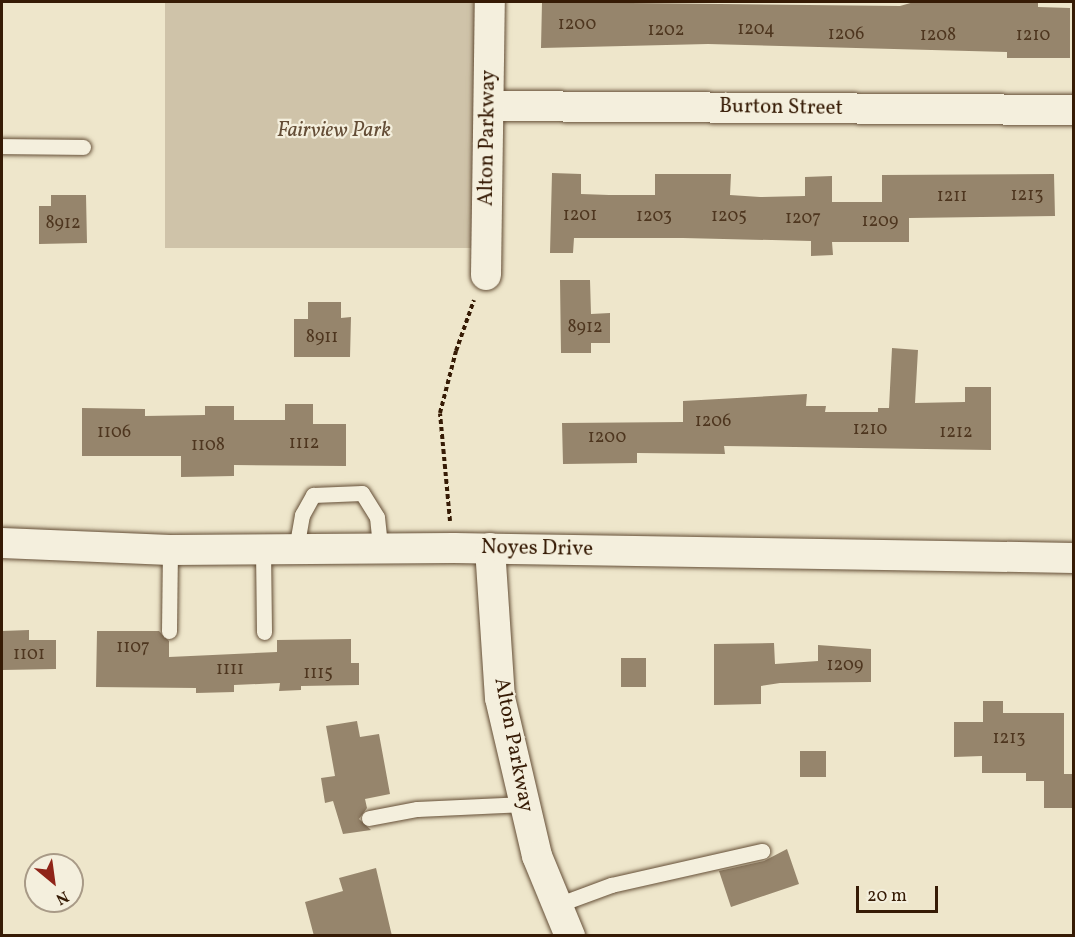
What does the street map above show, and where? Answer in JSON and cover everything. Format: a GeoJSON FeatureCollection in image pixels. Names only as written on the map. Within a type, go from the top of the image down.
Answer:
{"type":"FeatureCollection","features":[{"type":"Feature","properties":{"kind":"street","name":"Alton Parkway"},"geometry":{"type":"LineString","coordinates":[[486,275],[490,2]]}},
{"type":"Feature","properties":{"kind":"street","name":"Burton Street"},"geometry":{"type":"LineString","coordinates":[[489,106],[1074,110]]}},
{"type":"Feature","properties":{"kind":"street","name":"Noyes Drive"},"geometry":{"type":"LineString","coordinates":[[2,543],[170,550],[490,548],[1074,558]]}},
{"type":"Feature","properties":{"kind":"street","name":"Alton Parkway"},"geometry":{"type":"LineString","coordinates":[[490,548],[500,698],[537,856],[570,936]]}},
{"type":"Feature","properties":{"kind":"lane"},"geometry":{"type":"LineString","coordinates":[[2,146],[83,147]]}},
{"type":"Feature","properties":{"kind":"lane"},"geometry":{"type":"LineString","coordinates":[[296,549],[302,515],[313,495],[362,493],[376,517],[380,548]]}},
{"type":"Feature","properties":{"kind":"lane"},"geometry":{"type":"LineString","coordinates":[[263,549],[264,632]]}},
{"type":"Feature","properties":{"kind":"lane"},"geometry":{"type":"LineString","coordinates":[[170,550],[170,631]]}},
{"type":"Feature","properties":{"kind":"lane"},"geometry":{"type":"LineString","coordinates":[[369,818],[417,809],[525,804]]}},
{"type":"Feature","properties":{"kind":"lane"},"geometry":{"type":"LineString","coordinates":[[557,905],[611,885],[762,851]]}},
{"type":"Feature","properties":{"kind":"path"},"geometry":{"type":"LineString","coordinates":[[454,548],[440,413],[464,326],[486,275]]}},
{"type":"Feature","properties":{"kind":"green space","name":"Fairview Park"},"geometry":{"type":"Polygon","coordinates":[[[165,2],[474,2],[474,248],[165,248],[165,2]]]}},
{"type":"Feature","properties":{"kind":"building"},"geometry":{"type":"Polygon","coordinates":[[[542,2],[900,6],[914,2],[1038,2],[1038,7],[1070,8],[1070,58],[1007,58],[1007,52],[708,44],[541,48],[542,2]]]}},
{"type":"Feature","properties":{"kind":"building"},"geometry":{"type":"Polygon","coordinates":[[[552,173],[581,174],[581,194],[609,195],[655,195],[655,174],[731,174],[730,195],[760,197],[805,196],[805,177],[832,176],[832,202],[882,202],[882,175],[1054,174],[1055,216],[909,218],[909,242],[832,242],[833,255],[811,256],[811,241],[683,238],[574,238],[573,253],[550,253],[552,173]]]}},
{"type":"Feature","properties":{"kind":"building"},"geometry":{"type":"Polygon","coordinates":[[[51,195],[86,195],[87,243],[39,244],[39,206],[51,206],[51,195]]]}},
{"type":"Feature","properties":{"kind":"building"},"geometry":{"type":"Polygon","coordinates":[[[560,280],[590,280],[591,314],[610,313],[610,343],[591,343],[591,353],[561,353],[560,280]]]}},
{"type":"Feature","properties":{"kind":"building"},"geometry":{"type":"Polygon","coordinates":[[[308,302],[341,302],[341,318],[351,317],[350,357],[294,357],[294,319],[308,319],[308,302]]]}},
{"type":"Feature","properties":{"kind":"building"},"geometry":{"type":"Polygon","coordinates":[[[892,348],[918,350],[915,403],[965,402],[965,387],[991,387],[991,450],[724,446],[725,454],[637,453],[637,463],[563,464],[562,423],[683,422],[683,401],[807,394],[806,406],[826,406],[825,412],[878,412],[878,408],[889,408],[892,348]]]}},
{"type":"Feature","properties":{"kind":"building"},"geometry":{"type":"Polygon","coordinates":[[[285,404],[313,404],[313,424],[346,424],[346,466],[234,465],[234,476],[181,477],[181,456],[82,456],[82,408],[145,409],[145,416],[205,415],[205,406],[234,406],[234,420],[285,420],[285,404]]]}},
{"type":"Feature","properties":{"kind":"building"},"geometry":{"type":"Polygon","coordinates":[[[29,630],[29,640],[56,640],[56,669],[2,670],[2,631],[29,630]]]}},
{"type":"Feature","properties":{"kind":"building"},"geometry":{"type":"Polygon","coordinates":[[[97,631],[159,631],[169,641],[169,657],[277,652],[277,640],[351,639],[351,663],[359,663],[359,685],[301,686],[301,690],[279,691],[280,683],[234,685],[234,692],[196,693],[196,688],[96,687],[97,631]]]}},
{"type":"Feature","properties":{"kind":"building"},"geometry":{"type":"Polygon","coordinates":[[[774,643],[775,664],[818,661],[818,645],[871,649],[871,682],[780,683],[761,686],[761,704],[714,705],[714,644],[774,643]]]}},
{"type":"Feature","properties":{"kind":"building"},"geometry":{"type":"Polygon","coordinates":[[[621,658],[646,658],[646,687],[621,687],[621,658]]]}},
{"type":"Feature","properties":{"kind":"building"},"geometry":{"type":"Polygon","coordinates":[[[983,701],[1003,701],[1003,713],[1064,713],[1064,774],[1074,774],[1074,808],[1044,808],[1044,781],[1026,781],[1026,773],[982,773],[982,756],[954,757],[954,722],[983,722],[983,701]]]}},
{"type":"Feature","properties":{"kind":"building"},"geometry":{"type":"Polygon","coordinates":[[[357,721],[360,737],[379,734],[390,794],[365,799],[367,808],[359,819],[371,830],[343,834],[333,801],[325,803],[321,778],[335,776],[326,726],[357,721]]]}},
{"type":"Feature","properties":{"kind":"building"},"geometry":{"type":"Polygon","coordinates":[[[800,751],[826,751],[826,777],[800,777],[800,751]]]}},
{"type":"Feature","properties":{"kind":"building"},"geometry":{"type":"Polygon","coordinates":[[[787,849],[799,884],[731,907],[719,871],[764,861],[787,849]]]}},
{"type":"Feature","properties":{"kind":"building"},"geometry":{"type":"Polygon","coordinates":[[[376,868],[392,936],[314,936],[305,902],[343,891],[339,878],[376,868]]]}}]}
